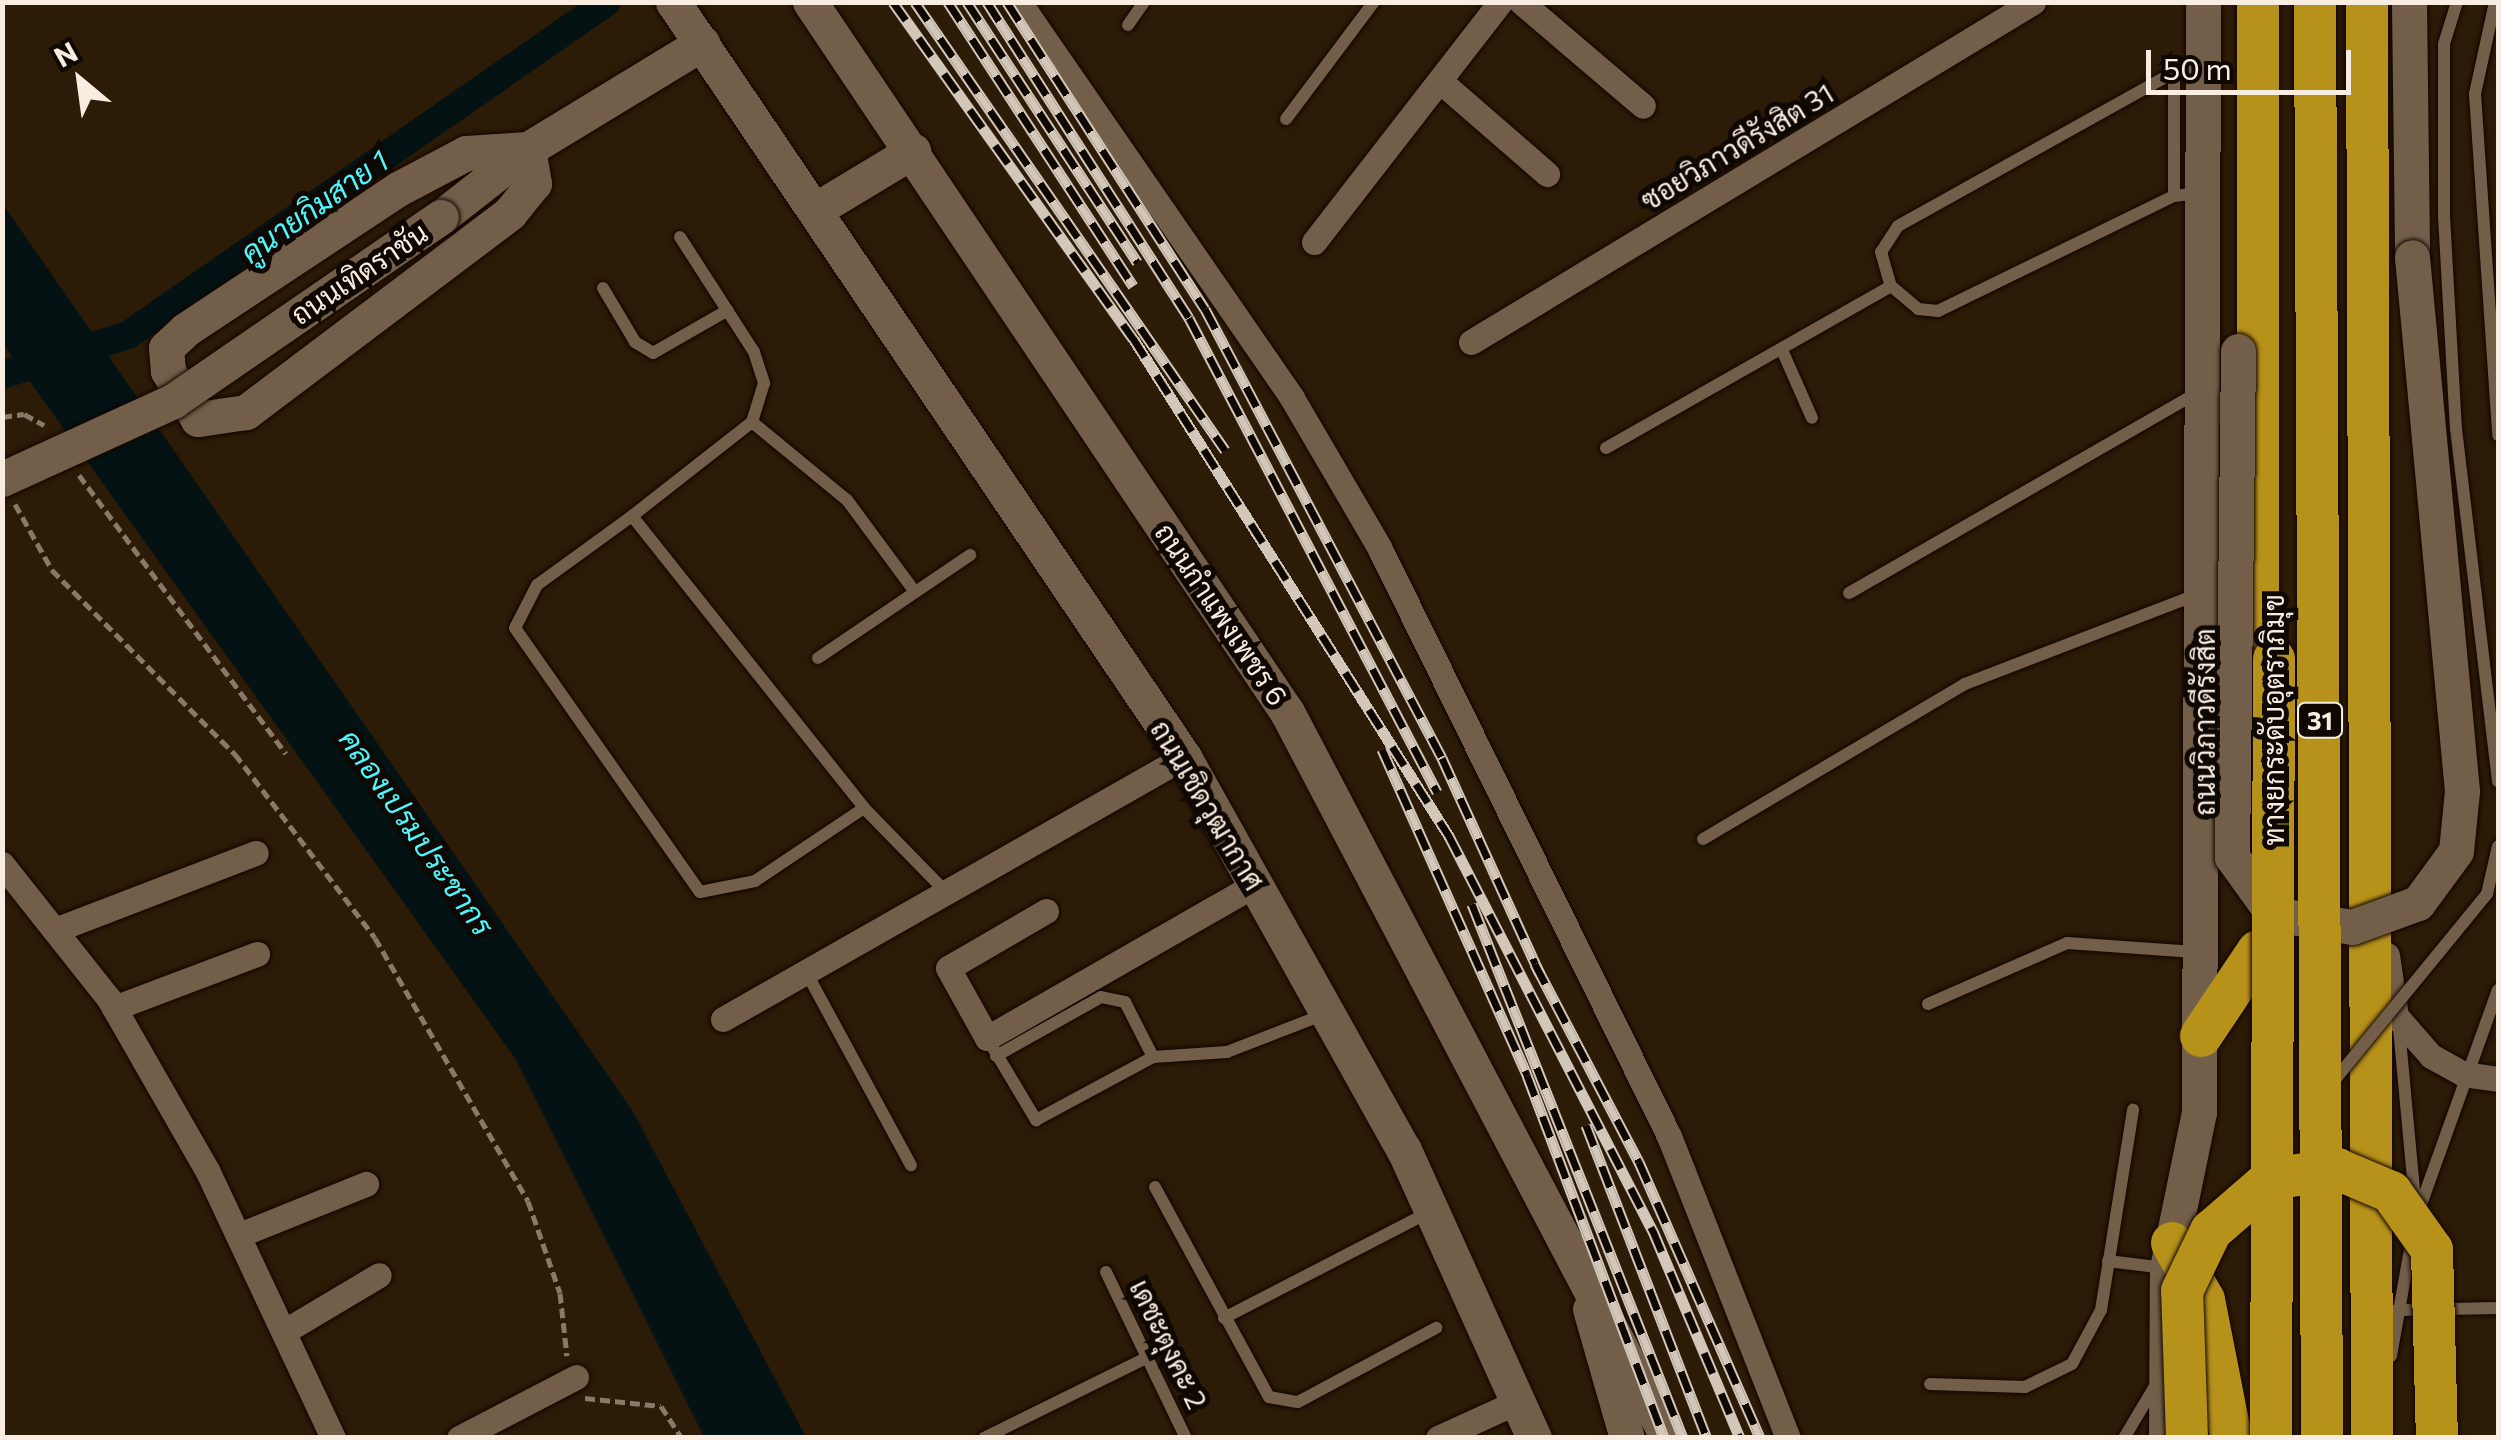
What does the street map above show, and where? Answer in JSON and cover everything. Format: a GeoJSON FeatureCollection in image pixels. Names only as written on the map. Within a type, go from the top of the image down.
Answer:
{"type":"FeatureCollection","features":[{"type":"Feature","properties":{"kind":"highway","name":"ถนนวิภาวดีรังสิต"},"geometry":{"type":"LineString","coordinates":[[2258,2],[2258,1438]]}},
{"type":"Feature","properties":{"kind":"highway","name":"ทางยกระดับอุตราภิมุข"},"geometry":{"type":"LineString","coordinates":[[2271,1438],[2279,2]]}},
{"type":"Feature","properties":{"kind":"highway","name":"ทางยกระดับอุตราภิมุข"},"geometry":{"type":"LineString","coordinates":[[2315,2],[2322,1438]]}},
{"type":"Feature","properties":{"kind":"highway","name":"31"},"geometry":{"type":"LineString","coordinates":[[2367,2],[2362,173],[2376,746],[2372,1438]]}},
{"type":"Feature","properties":{"kind":"highway"},"geometry":{"type":"LineString","coordinates":[[2201,1036],[2258,951]]}},
{"type":"Feature","properties":{"kind":"highway"},"geometry":{"type":"LineString","coordinates":[[2183,1247],[2270,1180],[2338,1169],[2391,1192],[2432,1250],[2437,1438]]}},
{"type":"Feature","properties":{"kind":"highway"},"geometry":{"type":"LineString","coordinates":[[2183,1247],[2188,1438]]}},
{"type":"Feature","properties":{"kind":"highway"},"geometry":{"type":"LineString","coordinates":[[2183,1247],[2204,1300],[2230,1438]]}},
{"type":"Feature","properties":{"kind":"main road","name":"ถนนเชิดวุฒากาศ"},"geometry":{"type":"LineString","coordinates":[[674,2],[820,207],[1184,757],[1329,1012],[1434,1209],[1534,1438]]}},
{"type":"Feature","properties":{"kind":"main road","name":"ถนนกำแพงเพชร 6"},"geometry":{"type":"LineString","coordinates":[[810,2],[1287,712],[1668,1438]]}},
{"type":"Feature","properties":{"kind":"main road","name":"ถนนวิภาวดีรังสิต"},"geometry":{"type":"LineString","coordinates":[[2166,1438],[2162,1376],[2200,1112],[2202,390],[2191,194],[2205,56],[2204,2]]}},
{"type":"Feature","properties":{"kind":"main road"},"geometry":{"type":"LineString","coordinates":[[2239,2],[2232,858],[2274,914],[2352,928],[2418,902],[2456,851],[2462,791],[2412,256],[2409,2]]}},
{"type":"Feature","properties":{"kind":"main road","name":"31"},"geometry":{"type":"LineString","coordinates":[[2362,173],[2389,2]]}},
{"type":"Feature","properties":{"kind":"main road","name":"ถนนเทิดราชัน"},"geometry":{"type":"LineString","coordinates":[[6,487],[173,402],[440,217],[528,149],[702,43]]}},
{"type":"Feature","properties":{"kind":"main road"},"geometry":{"type":"LineString","coordinates":[[528,149],[534,183],[510,213],[246,412],[198,419],[168,370],[166,348],[185,330],[414,180],[466,153],[528,149]]}},
{"type":"Feature","properties":{"kind":"main road"},"geometry":{"type":"LineString","coordinates":[[820,207],[913,151]]}},
{"type":"Feature","properties":{"kind":"main road","name":"ถนนกำแพงเพชร 6"},"geometry":{"type":"LineString","coordinates":[[1576,1260],[1627,1438]]}},
{"type":"Feature","properties":{"kind":"street"},"geometry":{"type":"LineString","coordinates":[[1019,2],[1292,398],[1388,565],[1669,1136],[1788,1438]]}},
{"type":"Feature","properties":{"kind":"street"},"geometry":{"type":"LineString","coordinates":[[1314,242],[1500,2]]}},
{"type":"Feature","properties":{"kind":"street"},"geometry":{"type":"LineString","coordinates":[[1521,2],[1643,106]]}},
{"type":"Feature","properties":{"kind":"street","name":"ซอยวิภาวดีรังสิต 31"},"geometry":{"type":"LineString","coordinates":[[1471,342],[2033,2]]}},
{"type":"Feature","properties":{"kind":"street"},"geometry":{"type":"LineString","coordinates":[[1440,82],[1547,174]]}},
{"type":"Feature","properties":{"kind":"street"},"geometry":{"type":"LineString","coordinates":[[2376,746],[2396,1016],[2431,1056],[2463,1074],[2498,1079]]}},
{"type":"Feature","properties":{"kind":"street"},"geometry":{"type":"LineString","coordinates":[[723,1019],[944,889],[1184,757]]}},
{"type":"Feature","properties":{"kind":"street"},"geometry":{"type":"LineString","coordinates":[[55,930],[256,854]]}},
{"type":"Feature","properties":{"kind":"street"},"geometry":{"type":"LineString","coordinates":[[2,864],[114,1008],[239,1236],[332,1438]]}},
{"type":"Feature","properties":{"kind":"street"},"geometry":{"type":"LineString","coordinates":[[1046,911],[948,968],[991,1047],[1256,884]]}},
{"type":"Feature","properties":{"kind":"street"},"geometry":{"type":"LineString","coordinates":[[114,1008],[257,954]]}},
{"type":"Feature","properties":{"kind":"street"},"geometry":{"type":"LineString","coordinates":[[239,1236],[366,1184]]}},
{"type":"Feature","properties":{"kind":"street"},"geometry":{"type":"LineString","coordinates":[[286,1331],[379,1276]]}},
{"type":"Feature","properties":{"kind":"street"},"geometry":{"type":"LineString","coordinates":[[459,1438],[576,1377]]}},
{"type":"Feature","properties":{"kind":"street"},"geometry":{"type":"LineString","coordinates":[[1438,1438],[1518,1401]]}},
{"type":"Feature","properties":{"kind":"lane"},"geometry":{"type":"LineString","coordinates":[[1128,25],[1144,2]]}},
{"type":"Feature","properties":{"kind":"lane"},"geometry":{"type":"LineString","coordinates":[[1286,118],[1374,2]]}},
{"type":"Feature","properties":{"kind":"lane"},"geometry":{"type":"LineString","coordinates":[[2457,2],[2444,44],[2444,216],[2456,429],[2498,782]]}},
{"type":"Feature","properties":{"kind":"lane"},"geometry":{"type":"LineString","coordinates":[[2494,2],[2475,94],[2498,435]]}},
{"type":"Feature","properties":{"kind":"lane"},"geometry":{"type":"LineString","coordinates":[[2174,72],[2191,194],[1938,311],[1918,308],[1891,286],[1881,252],[1898,226],[2174,72],[2205,56]]}},
{"type":"Feature","properties":{"kind":"lane"},"geometry":{"type":"LineString","coordinates":[[680,237],[728,310],[761,370],[752,422],[537,585],[515,613],[515,628],[700,892],[755,882],[864,808]]}},
{"type":"Feature","properties":{"kind":"lane"},"geometry":{"type":"LineString","coordinates":[[1606,448],[1891,286]]}},
{"type":"Feature","properties":{"kind":"lane"},"geometry":{"type":"LineString","coordinates":[[603,288],[635,342],[653,353],[728,310]]}},
{"type":"Feature","properties":{"kind":"lane"},"geometry":{"type":"LineString","coordinates":[[1782,350],[1812,418]]}},
{"type":"Feature","properties":{"kind":"lane"},"geometry":{"type":"LineString","coordinates":[[1849,594],[2202,390]]}},
{"type":"Feature","properties":{"kind":"lane"},"geometry":{"type":"LineString","coordinates":[[752,422],[847,500],[915,592]]}},
{"type":"Feature","properties":{"kind":"lane"},"geometry":{"type":"LineString","coordinates":[[632,516],[864,808],[944,889]]}},
{"type":"Feature","properties":{"kind":"lane"},"geometry":{"type":"LineString","coordinates":[[818,658],[970,555]]}},
{"type":"Feature","properties":{"kind":"lane"},"geometry":{"type":"LineString","coordinates":[[1703,840],[1965,684],[2203,592]]}},
{"type":"Feature","properties":{"kind":"lane"},"geometry":{"type":"LineString","coordinates":[[2108,1260],[2183,1247],[2487,894],[2498,846]]}},
{"type":"Feature","properties":{"kind":"lane"},"geometry":{"type":"LineString","coordinates":[[1928,1004],[2067,942],[2203,952]]}},
{"type":"Feature","properties":{"kind":"lane"},"geometry":{"type":"LineString","coordinates":[[806,972],[911,1165]]}},
{"type":"Feature","properties":{"kind":"lane"},"geometry":{"type":"LineString","coordinates":[[2381,1438],[2397,1310],[2416,1220],[2463,1074],[2498,990]]}},
{"type":"Feature","properties":{"kind":"lane"},"geometry":{"type":"LineString","coordinates":[[1153,1057],[1124,1002],[1102,997],[991,1047],[1036,1120],[1153,1057],[1227,1052],[1329,1012]]}},
{"type":"Feature","properties":{"kind":"lane"},"geometry":{"type":"LineString","coordinates":[[2396,1016],[2414,1114],[2416,1220]]}},
{"type":"Feature","properties":{"kind":"lane"},"geometry":{"type":"LineString","coordinates":[[1930,1384],[2025,1387],[2072,1364],[2096,1332],[2133,1110]]}},
{"type":"Feature","properties":{"kind":"lane"},"geometry":{"type":"LineString","coordinates":[[1155,1187],[1269,1397],[1282,1403],[1436,1328]]}},
{"type":"Feature","properties":{"kind":"lane"},"geometry":{"type":"LineString","coordinates":[[1224,1318],[1434,1209]]}},
{"type":"Feature","properties":{"kind":"lane","name":"เดชะตุงคะ 2"},"geometry":{"type":"LineString","coordinates":[[1106,1272],[1186,1438]]}},
{"type":"Feature","properties":{"kind":"lane"},"geometry":{"type":"LineString","coordinates":[[2397,1310],[2498,1308]]}},
{"type":"Feature","properties":{"kind":"lane"},"geometry":{"type":"LineString","coordinates":[[984,1438],[1148,1358]]}},
{"type":"Feature","properties":{"kind":"lane"},"geometry":{"type":"LineString","coordinates":[[2124,1438],[2162,1376]]}},
{"type":"Feature","properties":{"kind":"path"},"geometry":{"type":"LineString","coordinates":[[2,417],[24,414],[56,442]]}},
{"type":"Feature","properties":{"kind":"path"},"geometry":{"type":"LineString","coordinates":[[67,458],[286,754]]}},
{"type":"Feature","properties":{"kind":"path"},"geometry":{"type":"LineString","coordinates":[[6,487],[52,570],[235,754],[375,938],[528,1200],[552,1262],[558,1336],[576,1377],[596,1404],[661,1406],[682,1438]]}},
{"type":"Feature","properties":{"kind":"water","name":"คลองเปรมประชากร"},"geometry":{"type":"Polygon","coordinates":[[[2,203],[632,1110],[806,1437],[704,1437],[515,1058],[3,344],[2,203]]]}},
{"type":"Feature","properties":{"kind":"waterway","name":"คูนายกิมสาย 1"},"geometry":{"type":"LineString","coordinates":[[2,375],[128,335],[607,2]]}},
{"type":"Feature","properties":{"kind":"railway"},"geometry":{"type":"LineString","coordinates":[[893,2],[1133,338],[1449,836],[1653,1231],[1740,1438]]}},
{"type":"Feature","properties":{"kind":"railway"},"geometry":{"type":"LineString","coordinates":[[915,2],[1225,450]]}},
{"type":"Feature","properties":{"kind":"railway"},"geometry":{"type":"LineString","coordinates":[[948,2],[1133,286]]}},
{"type":"Feature","properties":{"kind":"railway"},"geometry":{"type":"LineString","coordinates":[[967,2],[1137,262]]}},
{"type":"Feature","properties":{"kind":"railway"},"geometry":{"type":"LineString","coordinates":[[987,2],[1189,318],[1437,792]]}},
{"type":"Feature","properties":{"kind":"railway"},"geometry":{"type":"LineString","coordinates":[[1007,2],[1205,309],[1442,758],[1540,974]]}},
{"type":"Feature","properties":{"kind":"railway"},"geometry":{"type":"LineString","coordinates":[[1382,749],[1527,1075],[1664,1438]]}},
{"type":"Feature","properties":{"kind":"railway"},"geometry":{"type":"LineString","coordinates":[[1472,904],[1683,1438]]}},
{"type":"Feature","properties":{"kind":"railway"},"geometry":{"type":"LineString","coordinates":[[1535,964],[1639,1162],[1760,1438]]}},
{"type":"Feature","properties":{"kind":"railway"},"geometry":{"type":"LineString","coordinates":[[1586,1125],[1707,1438]]}}]}
